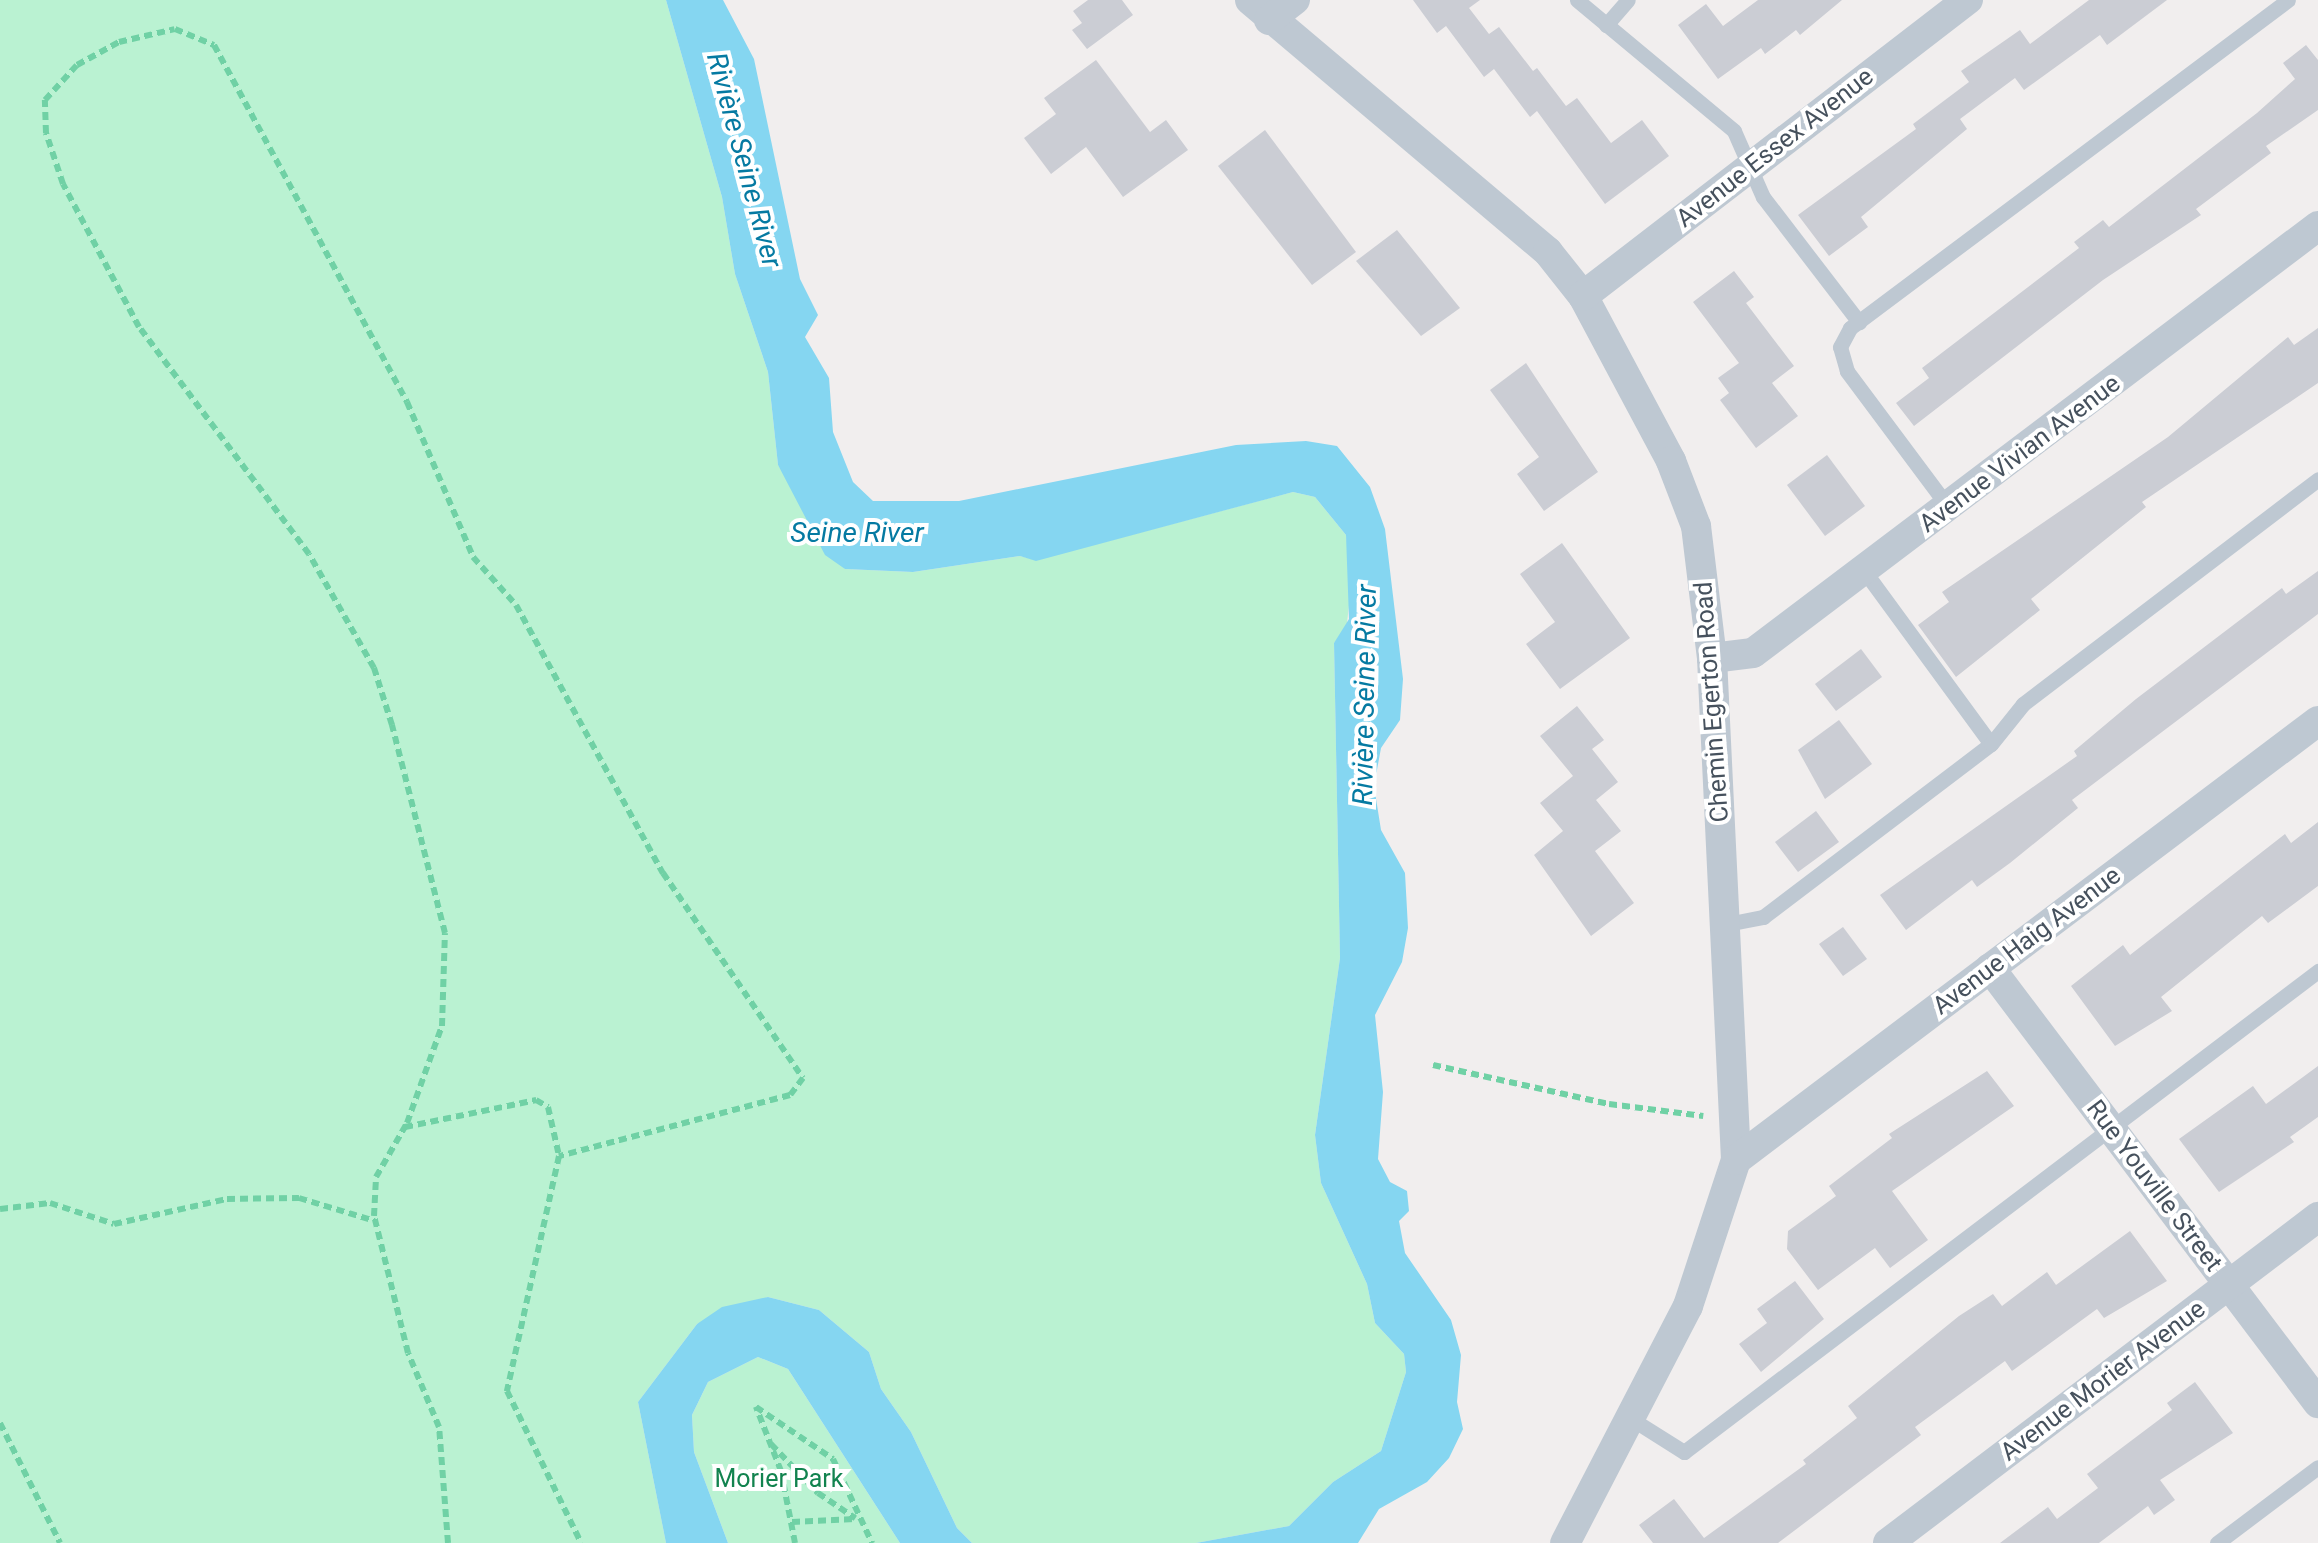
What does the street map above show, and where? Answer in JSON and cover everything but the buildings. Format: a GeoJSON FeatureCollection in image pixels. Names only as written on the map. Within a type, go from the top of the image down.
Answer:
{"type":"FeatureCollection","features":[{"type":"Feature","properties":{"kind":"street"},"geometry":{"type":"LineString","coordinates":[[1260,10],[1294,0]]}},
{"type":"Feature","properties":{"kind":"street","name":"Avenue Essex Avenue"},"geometry":{"type":"LineString","coordinates":[[1583,296],[1968,0]]}},
{"type":"Feature","properties":{"kind":"street","name":"Chemin Egerton Road"},"geometry":{"type":"LineString","coordinates":[[1260,10],[1525,231],[1583,296],[1685,492],[1712,658],[1736,1160],[1688,1306],[1565,1543]]}},
{"type":"Feature","properties":{"kind":"street","name":"Avenue Vivian Avenue"},"geometry":{"type":"LineString","coordinates":[[1712,658],[1753,652],[1949,508],[2318,226]]}},
{"type":"Feature","properties":{"kind":"street","name":"Avenue Haig Avenue"},"geometry":{"type":"LineString","coordinates":[[1736,1160],[2318,721]]}},
{"type":"Feature","properties":{"kind":"street","name":"Rue Youville Street"},"geometry":{"type":"LineString","coordinates":[[1990,968],[2318,1404]]}},
{"type":"Feature","properties":{"kind":"street","name":"Avenue Morier Avenue"},"geometry":{"type":"LineString","coordinates":[[1888,1543],[2318,1217]]}},
{"type":"Feature","properties":{"kind":"lane"},"geometry":{"type":"LineString","coordinates":[[1577,0],[1734,131],[1763,198],[1859,322]]}},
{"type":"Feature","properties":{"kind":"lane"},"geometry":{"type":"LineString","coordinates":[[1606,24],[1628,0]]}},
{"type":"Feature","properties":{"kind":"lane"},"geometry":{"type":"LineString","coordinates":[[1949,508],[1847,370],[1840,347],[1859,322],[2288,0]]}},
{"type":"Feature","properties":{"kind":"lane"},"geometry":{"type":"LineString","coordinates":[[1727,924],[1763,917],[1990,744],[2022,704],[2318,479]]}},
{"type":"Feature","properties":{"kind":"lane"},"geometry":{"type":"LineString","coordinates":[[1864,572],[1990,744]]}},
{"type":"Feature","properties":{"kind":"lane"},"geometry":{"type":"LineString","coordinates":[[1630,1418],[1684,1452],[2318,971]]}},
{"type":"Feature","properties":{"kind":"lane"},"geometry":{"type":"LineString","coordinates":[[2217,1543],[2318,1467]]}},
{"type":"Feature","properties":{"kind":"path"},"geometry":{"type":"LineString","coordinates":[[448,1543],[439,1427],[408,1353],[375,1222],[376,1177],[404,1127],[442,1026],[445,933],[374,668],[309,554],[139,328],[64,184],[46,133],[45,100],[77,65],[119,42],[175,29],[214,45],[407,402],[473,557],[516,605],[663,873],[803,1078],[790,1095],[560,1156]]}},
{"type":"Feature","properties":{"kind":"path"},"geometry":{"type":"LineString","coordinates":[[1434,1065],[1609,1104],[1734,1120]]}},
{"type":"Feature","properties":{"kind":"path"},"geometry":{"type":"LineString","coordinates":[[404,1127],[536,1100],[548,1107],[560,1156],[507,1390],[582,1543]]}},
{"type":"Feature","properties":{"kind":"path"},"geometry":{"type":"LineString","coordinates":[[0,1209],[50,1203],[114,1224],[227,1199],[299,1198],[375,1222]]}},
{"type":"Feature","properties":{"kind":"path"},"geometry":{"type":"LineString","coordinates":[[795,1543],[756,1407],[834,1459],[856,1519],[872,1543]]}},
{"type":"Feature","properties":{"kind":"path"},"geometry":{"type":"LineString","coordinates":[[0,1423],[60,1543]]}},
{"type":"Feature","properties":{"kind":"path"},"geometry":{"type":"LineString","coordinates":[[766,1438],[818,1493],[856,1519]]}},
{"type":"Feature","properties":{"kind":"path"},"geometry":{"type":"LineString","coordinates":[[792,1522],[856,1519]]}},
{"type":"Feature","properties":{"kind":"green space"},"geometry":{"type":"Polygon","coordinates":[[[0,0],[666,0],[722,197],[735,274],[768,372],[778,465],[845,569],[913,572],[1020,556],[1036,560],[1293,492],[1315,497],[1346,535],[1352,578],[1346,632],[1334,643],[1340,958],[1315,1135],[1321,1183],[1367,1284],[1375,1323],[1404,1354],[1406,1372],[1381,1451],[1333,1482],[1289,1526],[1196,1543],[972,1543],[957,1528],[911,1432],[881,1389],[869,1352],[819,1310],[768,1297],[697,1324],[638,1402],[666,1543],[0,1543],[0,0]]]}},
{"type":"Feature","properties":{"kind":"green space","name":"Morier Park"},"geometry":{"type":"Polygon","coordinates":[[[758,1357],[788,1369],[900,1543],[728,1543],[694,1452],[692,1415],[708,1382],[758,1357]]]}},
{"type":"Feature","properties":{"kind":"water","name":"Seine River"},"geometry":{"type":"Polygon","coordinates":[[[666,0],[723,0],[754,59],[800,279],[818,315],[805,337],[829,378],[833,432],[853,482],[873,501],[959,501],[1236,445],[1306,441],[1337,446],[1370,487],[1385,529],[1403,679],[1400,720],[1381,748],[1374,786],[1381,830],[1405,873],[1408,928],[1402,962],[1375,1015],[1383,1092],[1378,1159],[1390,1182],[1407,1191],[1409,1211],[1399,1221],[1405,1253],[1451,1320],[1461,1355],[1457,1402],[1463,1429],[1449,1458],[1427,1482],[1379,1509],[1358,1543],[1196,1543],[1289,1526],[1333,1482],[1381,1451],[1406,1372],[1404,1354],[1375,1323],[1367,1284],[1321,1183],[1315,1135],[1340,958],[1334,643],[1349,619],[1346,535],[1315,497],[1293,492],[1036,561],[1020,556],[913,572],[845,569],[825,555],[778,465],[768,372],[735,274],[722,197],[666,0]]]}},
{"type":"Feature","properties":{"kind":"water"},"geometry":{"type":"Polygon","coordinates":[[[768,1297],[819,1310],[869,1352],[881,1389],[911,1432],[957,1528],[972,1543],[900,1543],[788,1369],[758,1357],[708,1382],[692,1415],[694,1452],[728,1543],[666,1543],[638,1402],[697,1324],[722,1307],[768,1297]]]}},
{"type":"Feature","properties":{"kind":"water label","name":"Rivière Seine River"},"geometry":{"type":"Point","coordinates":[744,160]}},
{"type":"Feature","properties":{"kind":"water label","name":"Rivière Seine River"},"geometry":{"type":"Point","coordinates":[1365,695]}}]}
